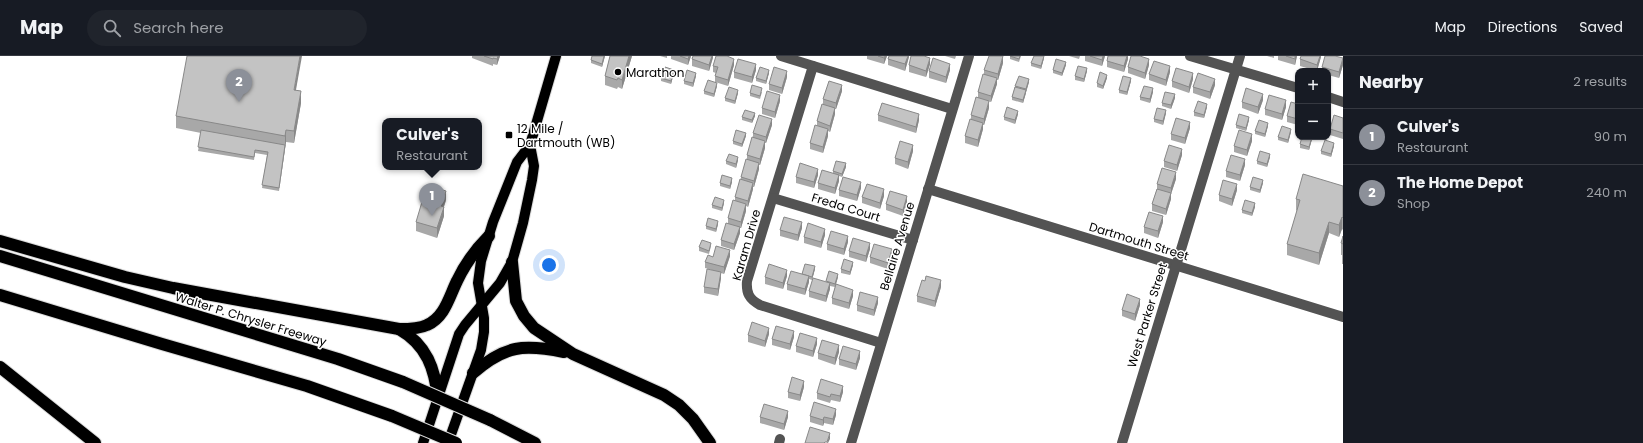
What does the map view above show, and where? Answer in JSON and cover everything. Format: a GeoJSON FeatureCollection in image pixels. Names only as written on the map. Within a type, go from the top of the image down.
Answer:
{"type":"FeatureCollection","features":[{"type":"Feature","properties":{"kind":"highway"},"geometry":{"type":"LineString","coordinates":[[0,241],[26,247],[147,283],[200,294],[400,329],[426,326],[440,315],[469,259],[489,236]]}},
{"type":"Feature","properties":{"kind":"highway","name":"Walter P. Chrysler Freeway"},"geometry":{"type":"LineString","coordinates":[[0,256],[139,300],[338,359],[403,382],[490,420],[535,443]]}},
{"type":"Feature","properties":{"kind":"highway"},"geometry":{"type":"LineString","coordinates":[[512,262],[516,301],[524,316],[534,328],[573,354],[664,395],[679,405],[693,419],[710,443]]}},
{"type":"Feature","properties":{"kind":"highway"},"geometry":{"type":"LineString","coordinates":[[0,295],[307,386],[392,416],[451,441]]}},
{"type":"Feature","properties":{"kind":"highway"},"geometry":{"type":"LineString","coordinates":[[400,329],[419,343],[424,351],[436,383],[438,400]]}},
{"type":"Feature","properties":{"kind":"highway"},"geometry":{"type":"LineString","coordinates":[[473,372],[488,360],[522,347],[538,347],[573,354]]}},
{"type":"Feature","properties":{"kind":"highway"},"geometry":{"type":"LineString","coordinates":[[0,367],[95,443]]}},
{"type":"Feature","properties":{"kind":"main road"},"geometry":{"type":"LineString","coordinates":[[451,441],[481,350],[484,332],[482,304],[478,283],[481,261],[503,194],[517,162],[530,145],[556,56]]}},
{"type":"Feature","properties":{"kind":"main road"},"geometry":{"type":"LineString","coordinates":[[423,443],[459,334],[500,283],[512,262],[523,223],[532,180],[534,166],[530,145]]}},
{"type":"Feature","properties":{"kind":"street"},"geometry":{"type":"LineString","coordinates":[[781,56],[952,109]]}},
{"type":"Feature","properties":{"kind":"street","name":"Bellaire Avenue"},"geometry":{"type":"LineString","coordinates":[[851,443],[969,56]]}},
{"type":"Feature","properties":{"kind":"street"},"geometry":{"type":"LineString","coordinates":[[1190,56],[1295,87]]}},
{"type":"Feature","properties":{"kind":"street","name":"West Parker Street"},"geometry":{"type":"LineString","coordinates":[[1122,443],[1240,56]]}},
{"type":"Feature","properties":{"kind":"street","name":"Karam Drive"},"geometry":{"type":"LineString","coordinates":[[813,66],[746,288],[751,299],[760,305],[881,343]]}},
{"type":"Feature","properties":{"kind":"street"},"geometry":{"type":"LineString","coordinates":[[1331,98],[1343,102]]}},
{"type":"Feature","properties":{"kind":"street","name":"Dartmouth Street"},"geometry":{"type":"LineString","coordinates":[[928,189],[1343,317]]}},
{"type":"Feature","properties":{"kind":"street","name":"Freda Court"},"geometry":{"type":"LineString","coordinates":[[773,198],[912,240]]}},
{"type":"Feature","properties":{"kind":"building"},"geometry":{"type":"Polygon","coordinates":[[[187,56],[300,56],[294,90],[301,91],[294,131],[286,130],[285,136],[176,116],[187,56]]]}},
{"type":"Feature","properties":{"kind":"building"},"geometry":{"type":"Polygon","coordinates":[[[484,56],[498,56],[497,59],[493,59],[484,56]]]}},
{"type":"Feature","properties":{"kind":"building"},"geometry":{"type":"Polygon","coordinates":[[[592,56],[604,56],[602,64],[591,60],[592,56]]]}},
{"type":"Feature","properties":{"kind":"building","name":"Marathon"},"geometry":{"type":"Polygon","coordinates":[[[610,56],[629,56],[622,80],[605,76],[610,56]]]}},
{"type":"Feature","properties":{"kind":"building"},"geometry":{"type":"Polygon","coordinates":[[[680,56],[689,56],[688,59],[680,56]]]}},
{"type":"Feature","properties":{"kind":"building"},"geometry":{"type":"Polygon","coordinates":[[[693,56],[712,56],[709,65],[692,59],[693,56]]]}},
{"type":"Feature","properties":{"kind":"building"},"geometry":{"type":"Polygon","coordinates":[[[716,56],[727,56],[734,59],[728,80],[715,76],[718,67],[713,66],[716,56]]]}},
{"type":"Feature","properties":{"kind":"building"},"geometry":{"type":"Polygon","coordinates":[[[889,56],[908,56],[905,64],[888,59],[889,56]]]}},
{"type":"Feature","properties":{"kind":"building"},"geometry":{"type":"Polygon","coordinates":[[[911,56],[924,56],[930,58],[926,71],[909,65],[911,56]]]}},
{"type":"Feature","properties":{"kind":"building"},"geometry":{"type":"Polygon","coordinates":[[[989,56],[1003,56],[998,74],[984,70],[989,56]]]}},
{"type":"Feature","properties":{"kind":"building"},"geometry":{"type":"Polygon","coordinates":[[[1010,56],[1020,56],[1019,59],[1010,56]]]}},
{"type":"Feature","properties":{"kind":"building"},"geometry":{"type":"Polygon","coordinates":[[[1034,56],[1044,56],[1041,66],[1031,63],[1034,56]]]}},
{"type":"Feature","properties":{"kind":"building"},"geometry":{"type":"Polygon","coordinates":[[[1090,56],[1103,56],[1102,60],[1090,56]]]}},
{"type":"Feature","properties":{"kind":"building"},"geometry":{"type":"Polygon","coordinates":[[[1108,56],[1127,56],[1124,66],[1107,61],[1108,56]]]}},
{"type":"Feature","properties":{"kind":"building"},"geometry":{"type":"Polygon","coordinates":[[[1131,56],[1140,56],[1149,59],[1145,73],[1128,67],[1131,56]]]}},
{"type":"Feature","properties":{"kind":"building"},"geometry":{"type":"Polygon","coordinates":[[[1286,56],[1295,56],[1295,59],[1286,56]]]}},
{"type":"Feature","properties":{"kind":"building"},"geometry":{"type":"Polygon","coordinates":[[[1301,56],[1320,56],[1317,65],[1300,59],[1301,56]]]}},
{"type":"Feature","properties":{"kind":"building"},"geometry":{"type":"Polygon","coordinates":[[[1325,56],[1343,58],[1339,72],[1331,70],[1331,68],[1322,67],[1325,56]]]}},
{"type":"Feature","properties":{"kind":"building"},"geometry":{"type":"Polygon","coordinates":[[[933,58],[950,64],[946,77],[929,71],[933,58]]]}},
{"type":"Feature","properties":{"kind":"building"},"geometry":{"type":"Polygon","coordinates":[[[738,59],[756,64],[752,77],[734,72],[738,59]]]}},
{"type":"Feature","properties":{"kind":"building"},"geometry":{"type":"Polygon","coordinates":[[[1056,59],[1066,62],[1062,73],[1053,70],[1056,59]]]}},
{"type":"Feature","properties":{"kind":"building"},"geometry":{"type":"Polygon","coordinates":[[[1154,61],[1170,66],[1166,80],[1149,74],[1154,61]]]}},
{"type":"Feature","properties":{"kind":"building"},"geometry":{"type":"Polygon","coordinates":[[[1078,66],[1087,68],[1084,79],[1075,76],[1078,66]]]}},
{"type":"Feature","properties":{"kind":"building"},"geometry":{"type":"Polygon","coordinates":[[[665,67],[674,70],[671,81],[661,78],[665,67]]]}},
{"type":"Feature","properties":{"kind":"building"},"geometry":{"type":"Polygon","coordinates":[[[760,67],[769,70],[766,81],[756,78],[760,67]]]}},
{"type":"Feature","properties":{"kind":"building"},"geometry":{"type":"Polygon","coordinates":[[[774,67],[787,71],[782,88],[769,84],[774,67]]]}},
{"type":"Feature","properties":{"kind":"building"},"geometry":{"type":"Polygon","coordinates":[[[1176,68],[1193,73],[1189,87],[1172,81],[1176,68]]]}},
{"type":"Feature","properties":{"kind":"building"},"geometry":{"type":"Polygon","coordinates":[[[687,70],[696,73],[693,83],[684,81],[687,70]]]}},
{"type":"Feature","properties":{"kind":"building"},"geometry":{"type":"Polygon","coordinates":[[[1100,72],[1107,75],[1103,86],[1097,83],[1100,72]]]}},
{"type":"Feature","properties":{"kind":"building"},"geometry":{"type":"Polygon","coordinates":[[[1198,73],[1215,79],[1210,92],[1193,87],[1198,73]]]}},
{"type":"Feature","properties":{"kind":"building"},"geometry":{"type":"Polygon","coordinates":[[[983,74],[997,78],[991,96],[978,92],[983,74]]]}},
{"type":"Feature","properties":{"kind":"building"},"geometry":{"type":"Polygon","coordinates":[[[1019,76],[1029,79],[1026,89],[1015,86],[1019,76]]]}},
{"type":"Feature","properties":{"kind":"building"},"geometry":{"type":"Polygon","coordinates":[[[1123,76],[1131,78],[1127,92],[1119,90],[1123,76]]]}},
{"type":"Feature","properties":{"kind":"building"},"geometry":{"type":"Polygon","coordinates":[[[708,80],[717,83],[714,94],[704,91],[708,80]]]}},
{"type":"Feature","properties":{"kind":"building"},"geometry":{"type":"Polygon","coordinates":[[[829,81],[842,85],[836,103],[823,99],[829,81]]]}},
{"type":"Feature","properties":{"kind":"building"},"geometry":{"type":"Polygon","coordinates":[[[752,85],[762,88],[760,96],[750,93],[752,85]]]}},
{"type":"Feature","properties":{"kind":"building"},"geometry":{"type":"Polygon","coordinates":[[[1144,86],[1153,88],[1150,99],[1140,97],[1144,86]]]}},
{"type":"Feature","properties":{"kind":"building"},"geometry":{"type":"Polygon","coordinates":[[[729,87],[738,90],[735,101],[725,98],[729,87]]]}},
{"type":"Feature","properties":{"kind":"building"},"geometry":{"type":"Polygon","coordinates":[[[1015,87],[1026,90],[1023,100],[1012,97],[1015,87]]]}},
{"type":"Feature","properties":{"kind":"building"},"geometry":{"type":"Polygon","coordinates":[[[1246,88],[1263,94],[1258,107],[1242,102],[1246,88]]]}},
{"type":"Feature","properties":{"kind":"building"},"geometry":{"type":"Polygon","coordinates":[[[767,91],[780,95],[775,112],[762,108],[767,91]]]}},
{"type":"Feature","properties":{"kind":"building"},"geometry":{"type":"Polygon","coordinates":[[[1165,92],[1175,94],[1171,105],[1162,103],[1165,92]]]}},
{"type":"Feature","properties":{"kind":"building"},"geometry":{"type":"Polygon","coordinates":[[[1269,95],[1286,100],[1282,114],[1265,109],[1269,95]]]}},
{"type":"Feature","properties":{"kind":"building"},"geometry":{"type":"Polygon","coordinates":[[[976,97],[989,101],[984,119],[971,115],[976,97]]]}},
{"type":"Feature","properties":{"kind":"building"},"geometry":{"type":"Polygon","coordinates":[[[1198,101],[1207,104],[1204,115],[1194,112],[1198,101]]]}},
{"type":"Feature","properties":{"kind":"building"},"geometry":{"type":"Polygon","coordinates":[[[1291,102],[1295,103],[1295,118],[1287,116],[1291,102]]]}},
{"type":"Feature","properties":{"kind":"building"},"geometry":{"type":"Polygon","coordinates":[[[882,103],[919,114],[916,127],[878,115],[882,103]]]}},
{"type":"Feature","properties":{"kind":"building"},"geometry":{"type":"Polygon","coordinates":[[[822,104],[835,108],[830,126],[817,121],[822,104]]]}},
{"type":"Feature","properties":{"kind":"building"},"geometry":{"type":"Polygon","coordinates":[[[1007,107],[1018,111],[1015,120],[1004,117],[1007,107]]]}},
{"type":"Feature","properties":{"kind":"building"},"geometry":{"type":"Polygon","coordinates":[[[1157,108],[1166,110],[1163,121],[1154,119],[1157,108]]]}},
{"type":"Feature","properties":{"kind":"building"},"geometry":{"type":"Polygon","coordinates":[[[745,110],[755,113],[752,120],[742,117],[745,110]]]}},
{"type":"Feature","properties":{"kind":"building"},"geometry":{"type":"Polygon","coordinates":[[[1239,114],[1249,117],[1246,128],[1236,125],[1239,114]]]}},
{"type":"Feature","properties":{"kind":"building"},"geometry":{"type":"Polygon","coordinates":[[[759,115],[772,119],[766,137],[753,133],[759,115]]]}},
{"type":"Feature","properties":{"kind":"building"},"geometry":{"type":"Polygon","coordinates":[[[1334,115],[1343,118],[1343,133],[1331,129],[1334,115]]]}},
{"type":"Feature","properties":{"kind":"building"},"geometry":{"type":"Polygon","coordinates":[[[1176,118],[1190,122],[1185,138],[1171,134],[1176,118]]]}},
{"type":"Feature","properties":{"kind":"building"},"geometry":{"type":"Polygon","coordinates":[[[970,119],[983,123],[978,140],[965,136],[970,119]]]}},
{"type":"Feature","properties":{"kind":"building"},"geometry":{"type":"Polygon","coordinates":[[[1259,120],[1268,123],[1265,134],[1255,131],[1259,120]]]}},
{"type":"Feature","properties":{"kind":"building"},"geometry":{"type":"Polygon","coordinates":[[[815,125],[828,129],[823,147],[810,143],[815,125]]]}},
{"type":"Feature","properties":{"kind":"building"},"geometry":{"type":"Polygon","coordinates":[[[1282,126],[1291,129],[1288,140],[1278,137],[1282,126]]]}},
{"type":"Feature","properties":{"kind":"building"},"geometry":{"type":"Polygon","coordinates":[[[201,130],[285,145],[279,188],[262,185],[268,152],[255,150],[254,157],[198,147],[201,130]]]}},
{"type":"Feature","properties":{"kind":"building"},"geometry":{"type":"Polygon","coordinates":[[[736,130],[746,133],[742,144],[733,141],[736,130]]]}},
{"type":"Feature","properties":{"kind":"building"},"geometry":{"type":"Polygon","coordinates":[[[1239,130],[1252,134],[1247,150],[1234,146],[1239,130]]]}},
{"type":"Feature","properties":{"kind":"building"},"geometry":{"type":"Polygon","coordinates":[[[752,137],[765,141],[760,159],[747,155],[752,137]]]}},
{"type":"Feature","properties":{"kind":"building"},"geometry":{"type":"Polygon","coordinates":[[[1301,140],[1311,140],[1309,147],[1300,144],[1301,140]]]}},
{"type":"Feature","properties":{"kind":"building"},"geometry":{"type":"Polygon","coordinates":[[[1325,140],[1334,143],[1331,154],[1321,151],[1325,140]]]}},
{"type":"Feature","properties":{"kind":"building"},"geometry":{"type":"Polygon","coordinates":[[[900,141],[913,145],[908,162],[895,158],[900,141]]]}},
{"type":"Feature","properties":{"kind":"building"},"geometry":{"type":"Polygon","coordinates":[[[1169,145],[1182,149],[1177,165],[1164,161],[1169,145]]]}},
{"type":"Feature","properties":{"kind":"building"},"geometry":{"type":"Polygon","coordinates":[[[1260,151],[1270,154],[1267,164],[1257,161],[1260,151]]]}},
{"type":"Feature","properties":{"kind":"building"},"geometry":{"type":"Polygon","coordinates":[[[729,154],[738,157],[736,164],[726,161],[729,154]]]}},
{"type":"Feature","properties":{"kind":"building"},"geometry":{"type":"Polygon","coordinates":[[[1231,155],[1245,159],[1240,175],[1226,171],[1231,155]]]}},
{"type":"Feature","properties":{"kind":"building"},"geometry":{"type":"Polygon","coordinates":[[[746,159],[759,163],[754,181],[741,177],[746,159]]]}},
{"type":"Feature","properties":{"kind":"building"},"geometry":{"type":"Polygon","coordinates":[[[836,161],[846,163],[842,174],[833,171],[836,161]]]}},
{"type":"Feature","properties":{"kind":"building"},"geometry":{"type":"Polygon","coordinates":[[[800,163],[818,169],[814,182],[796,177],[800,163]]]}},
{"type":"Feature","properties":{"kind":"building"},"geometry":{"type":"Polygon","coordinates":[[[1162,168],[1176,172],[1171,188],[1157,184],[1162,168]]]}},
{"type":"Feature","properties":{"kind":"building"},"geometry":{"type":"Polygon","coordinates":[[[822,170],[839,175],[835,188],[818,183],[822,170]]]}},
{"type":"Feature","properties":{"kind":"building"},"geometry":{"type":"Polygon","coordinates":[[[1303,174],[1343,186],[1343,218],[1342,217],[1339,225],[1329,222],[1319,253],[1287,244],[1300,200],[1296,199],[1303,174]]]}},
{"type":"Feature","properties":{"kind":"building"},"geometry":{"type":"Polygon","coordinates":[[[722,175],[732,178],[730,186],[720,183],[722,175]]]}},
{"type":"Feature","properties":{"kind":"building"},"geometry":{"type":"Polygon","coordinates":[[[843,177],[861,182],[857,195],[839,190],[843,177]]]}},
{"type":"Feature","properties":{"kind":"building"},"geometry":{"type":"Polygon","coordinates":[[[1253,177],[1263,180],[1260,190],[1250,187],[1253,177]]]}},
{"type":"Feature","properties":{"kind":"building"},"geometry":{"type":"Polygon","coordinates":[[[740,179],[753,183],[748,201],[735,197],[740,179]]]}},
{"type":"Feature","properties":{"kind":"building"},"geometry":{"type":"Polygon","coordinates":[[[1223,180],[1237,184],[1232,199],[1219,195],[1223,180]]]}},
{"type":"Feature","properties":{"kind":"building"},"geometry":{"type":"Polygon","coordinates":[[[867,184],[884,189],[880,203],[862,197],[867,184]]]}},
{"type":"Feature","properties":{"kind":"building"},"geometry":{"type":"Polygon","coordinates":[[[427,185],[446,191],[441,206],[444,207],[437,228],[416,222],[427,185]]]}},
{"type":"Feature","properties":{"kind":"building"},"geometry":{"type":"Polygon","coordinates":[[[1157,189],[1171,193],[1166,209],[1152,204],[1157,189]]]}},
{"type":"Feature","properties":{"kind":"building"},"geometry":{"type":"Polygon","coordinates":[[[890,191],[907,196],[903,210],[886,204],[890,191]]]}},
{"type":"Feature","properties":{"kind":"building"},"geometry":{"type":"Polygon","coordinates":[[[715,197],[724,200],[722,208],[712,205],[715,197]]]}},
{"type":"Feature","properties":{"kind":"building"},"geometry":{"type":"Polygon","coordinates":[[[733,200],[746,204],[741,222],[728,218],[733,200]]]}},
{"type":"Feature","properties":{"kind":"building"},"geometry":{"type":"Polygon","coordinates":[[[1245,200],[1255,203],[1252,213],[1242,210],[1245,200]]]}},
{"type":"Feature","properties":{"kind":"building"},"geometry":{"type":"Polygon","coordinates":[[[1149,212],[1163,216],[1158,231],[1144,227],[1149,212]]]}},
{"type":"Feature","properties":{"kind":"building"},"geometry":{"type":"Polygon","coordinates":[[[784,217],[802,222],[798,235],[780,230],[784,217]]]}},
{"type":"Feature","properties":{"kind":"building"},"geometry":{"type":"Polygon","coordinates":[[[708,218],[718,221],[716,229],[706,226],[708,218]]]}},
{"type":"Feature","properties":{"kind":"building"},"geometry":{"type":"Polygon","coordinates":[[[726,223],[740,227],[734,244],[721,240],[726,223]]]}},
{"type":"Feature","properties":{"kind":"building"},"geometry":{"type":"Polygon","coordinates":[[[808,223],[825,229],[821,242],[804,237],[808,223]]]}},
{"type":"Feature","properties":{"kind":"building"},"geometry":{"type":"Polygon","coordinates":[[[831,231],[848,236],[844,249],[827,244],[831,231]]]}},
{"type":"Feature","properties":{"kind":"building"},"geometry":{"type":"Polygon","coordinates":[[[853,238],[870,243],[866,256],[849,251],[853,238]]]}},
{"type":"Feature","properties":{"kind":"building"},"geometry":{"type":"Polygon","coordinates":[[[702,240],[711,243],[709,251],[699,247],[702,240]]]}},
{"type":"Feature","properties":{"kind":"building"},"geometry":{"type":"Polygon","coordinates":[[[874,244],[892,249],[888,263],[870,257],[874,244]]]}},
{"type":"Feature","properties":{"kind":"building"},"geometry":{"type":"Polygon","coordinates":[[[716,246],[730,250],[724,267],[705,262],[708,255],[713,257],[716,246]]]}},
{"type":"Feature","properties":{"kind":"building"},"geometry":{"type":"Polygon","coordinates":[[[844,259],[853,262],[850,272],[841,269],[844,259]]]}},
{"type":"Feature","properties":{"kind":"building"},"geometry":{"type":"Polygon","coordinates":[[[769,264],[787,270],[783,283],[765,277],[769,264]]]}},
{"type":"Feature","properties":{"kind":"building"},"geometry":{"type":"Polygon","coordinates":[[[805,264],[815,266],[812,277],[802,274],[805,264]]]}},
{"type":"Feature","properties":{"kind":"building"},"geometry":{"type":"Polygon","coordinates":[[[707,269],[721,272],[718,289],[704,287],[707,269]]]}},
{"type":"Feature","properties":{"kind":"building"},"geometry":{"type":"Polygon","coordinates":[[[791,271],[809,276],[805,289],[787,284],[791,271]]]}},
{"type":"Feature","properties":{"kind":"building"},"geometry":{"type":"Polygon","coordinates":[[[829,271],[838,274],[835,284],[826,281],[829,271]]]}},
{"type":"Feature","properties":{"kind":"building"},"geometry":{"type":"Polygon","coordinates":[[[926,276],[941,280],[935,301],[917,296],[922,280],[925,281],[926,276]]]}},
{"type":"Feature","properties":{"kind":"building"},"geometry":{"type":"Polygon","coordinates":[[[813,278],[830,283],[826,296],[809,291],[813,278]]]}},
{"type":"Feature","properties":{"kind":"building"},"geometry":{"type":"Polygon","coordinates":[[[836,284],[853,290],[849,303],[832,298],[836,284]]]}},
{"type":"Feature","properties":{"kind":"building"},"geometry":{"type":"Polygon","coordinates":[[[860,292],[878,297],[874,310],[857,305],[860,292]]]}},
{"type":"Feature","properties":{"kind":"building"},"geometry":{"type":"Polygon","coordinates":[[[1127,294],[1140,299],[1135,314],[1122,310],[1127,294]]]}},
{"type":"Feature","properties":{"kind":"building"},"geometry":{"type":"Polygon","coordinates":[[[752,322],[769,328],[765,341],[748,335],[752,322]]]}},
{"type":"Feature","properties":{"kind":"building"},"geometry":{"type":"Polygon","coordinates":[[[776,326],[794,331],[790,344],[772,339],[776,326]]]}},
{"type":"Feature","properties":{"kind":"building"},"geometry":{"type":"Polygon","coordinates":[[[800,333],[817,338],[813,351],[796,346],[800,333]]]}},
{"type":"Feature","properties":{"kind":"building"},"geometry":{"type":"Polygon","coordinates":[[[822,340],[839,345],[835,358],[818,353],[822,340]]]}},
{"type":"Feature","properties":{"kind":"building"},"geometry":{"type":"Polygon","coordinates":[[[843,346],[860,351],[856,364],[839,359],[843,346]]]}},
{"type":"Feature","properties":{"kind":"building"},"geometry":{"type":"Polygon","coordinates":[[[792,377],[804,381],[800,395],[788,392],[792,377]]]}},
{"type":"Feature","properties":{"kind":"building"},"geometry":{"type":"Polygon","coordinates":[[[821,379],[843,386],[840,396],[831,394],[830,397],[817,393],[821,379]]]}},
{"type":"Feature","properties":{"kind":"building"},"geometry":{"type":"Polygon","coordinates":[[[814,402],[836,409],[833,419],[824,417],[823,420],[810,416],[814,402]]]}},
{"type":"Feature","properties":{"kind":"building"},"geometry":{"type":"Polygon","coordinates":[[[764,404],[788,411],[784,424],[760,417],[764,404]]]}},
{"type":"Feature","properties":{"kind":"building"},"geometry":{"type":"Polygon","coordinates":[[[810,427],[830,433],[827,442],[805,443],[810,427]]]}},
{"type":"Feature","properties":{"kind":"place","name":"Marathon"},"geometry":{"type":"Point","coordinates":[618,72]}},
{"type":"Feature","properties":{"kind":"place","name":"The Home Depot"},"geometry":{"type":"Point","coordinates":[239,102]}},
{"type":"Feature","properties":{"kind":"place","name":"12 Mile / Dartmouth (WB)"},"geometry":{"type":"Point","coordinates":[509,135]}},
{"type":"Feature","properties":{"kind":"place","name":"Culver's"},"geometry":{"type":"Point","coordinates":[432,216]}}]}
